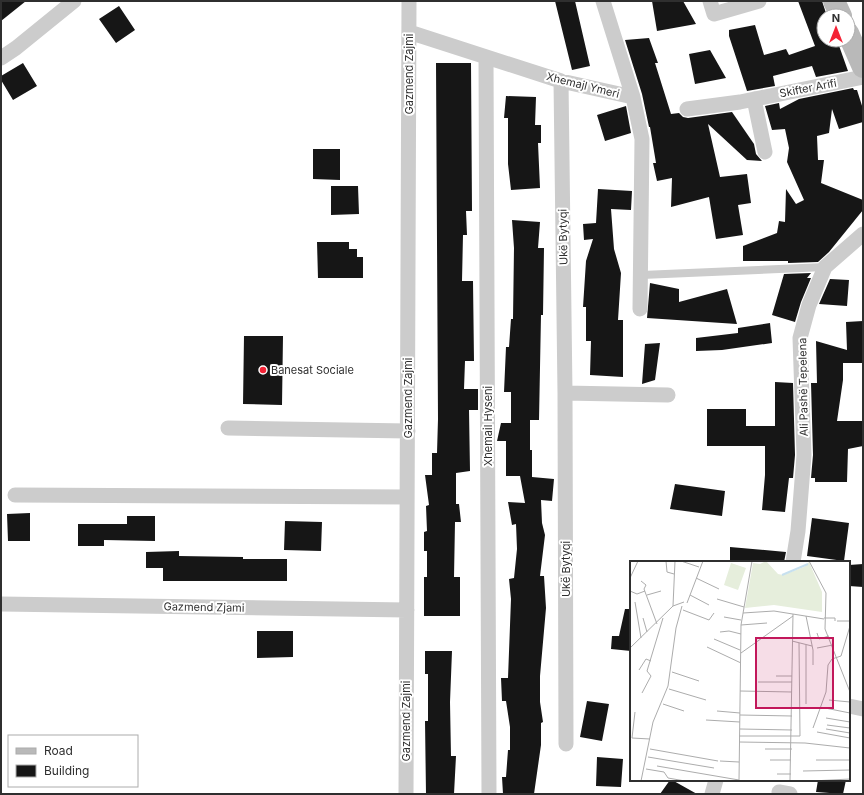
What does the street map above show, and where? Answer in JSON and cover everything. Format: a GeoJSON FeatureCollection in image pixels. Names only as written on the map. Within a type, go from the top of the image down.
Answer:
{"type":"FeatureCollection","features":[{"type":"Feature","properties":{"kind":"street"},"geometry":{"type":"LineString","coordinates":[[1,58],[16,48],[74,1]]}},
{"type":"Feature","properties":{"kind":"street","name":"Gazmend Zajmi"},"geometry":{"type":"LineString","coordinates":[[406,794],[409,1]]}},
{"type":"Feature","properties":{"kind":"street"},"geometry":{"type":"LineString","coordinates":[[603,1],[633,97]]}},
{"type":"Feature","properties":{"kind":"street"},"geometry":{"type":"LineString","coordinates":[[710,1],[714,14],[759,1]]}},
{"type":"Feature","properties":{"kind":"street","name":"Xhemajl Ymeri"},"geometry":{"type":"LineString","coordinates":[[409,32],[561,81],[633,97],[642,139],[642,275],[640,309]]}},
{"type":"Feature","properties":{"kind":"street"},"geometry":{"type":"LineString","coordinates":[[855,48],[863,67]]}},
{"type":"Feature","properties":{"kind":"street","name":"Xhemail Hyseni"},"geometry":{"type":"LineString","coordinates":[[486,58],[490,794]]}},
{"type":"Feature","properties":{"kind":"street","name":"Skifter Arifi"},"geometry":{"type":"LineString","coordinates":[[687,109],[863,77]]}},
{"type":"Feature","properties":{"kind":"street","name":"Ukë Bytyqi"},"geometry":{"type":"LineString","coordinates":[[561,81],[565,393],[566,744]]}},
{"type":"Feature","properties":{"kind":"street"},"geometry":{"type":"LineString","coordinates":[[754,98],[765,152]]}},
{"type":"Feature","properties":{"kind":"street","name":"Ali Pashë Tepelena"},"geometry":{"type":"LineString","coordinates":[[793,561],[798,531],[804,455],[800,338],[809,305],[825,267],[863,234]]}},
{"type":"Feature","properties":{"kind":"street"},"geometry":{"type":"LineString","coordinates":[[565,393],[668,395]]}},
{"type":"Feature","properties":{"kind":"street"},"geometry":{"type":"LineString","coordinates":[[228,428],[408,431]]}},
{"type":"Feature","properties":{"kind":"street"},"geometry":{"type":"LineString","coordinates":[[15,495],[407,497]]}},
{"type":"Feature","properties":{"kind":"street","name":"Gazmend Zjami"},"geometry":{"type":"LineString","coordinates":[[1,604],[407,610]]}},
{"type":"Feature","properties":{"kind":"street"},"geometry":{"type":"LineString","coordinates":[[850,706],[863,710]]}},
{"type":"Feature","properties":{"kind":"street"},"geometry":{"type":"LineString","coordinates":[[712,794],[716,781]]}},
{"type":"Feature","properties":{"kind":"lane"},"geometry":{"type":"LineString","coordinates":[[642,275],[825,267]]}},
{"type":"Feature","properties":{"kind":"building"},"geometry":{"type":"Polygon","coordinates":[[[1,1],[26,1],[1,21],[1,1]]]}},
{"type":"Feature","properties":{"kind":"building"},"geometry":{"type":"Polygon","coordinates":[[[555,1],[575,1],[590,66],[572,70],[555,1]]]}},
{"type":"Feature","properties":{"kind":"building"},"geometry":{"type":"Polygon","coordinates":[[[652,1],[683,1],[696,24],[657,31],[652,1]]]}},
{"type":"Feature","properties":{"kind":"building"},"geometry":{"type":"Polygon","coordinates":[[[798,1],[822,1],[824,8],[816,8],[816,48],[840,48],[848,71],[816,77],[812,66],[773,76],[775,86],[747,91],[729,36],[729,30],[755,25],[764,55],[786,49],[789,55],[815,46],[798,1]]]}},
{"type":"Feature","properties":{"kind":"building"},"geometry":{"type":"Polygon","coordinates":[[[119,6],[135,30],[116,43],[99,19],[119,6]]]}},
{"type":"Feature","properties":{"kind":"building"},"geometry":{"type":"Polygon","coordinates":[[[649,38],[658,63],[655,63],[671,114],[679,113],[683,117],[688,118],[732,112],[754,144],[756,154],[762,161],[747,160],[708,124],[720,177],[747,174],[751,203],[738,205],[743,235],[716,239],[709,197],[671,207],[672,178],[657,181],[653,163],[656,163],[650,127],[642,94],[625,40],[649,38]]]}},
{"type":"Feature","properties":{"kind":"building"},"geometry":{"type":"Polygon","coordinates":[[[710,50],[726,78],[695,84],[689,54],[710,50]]]}},
{"type":"Feature","properties":{"kind":"building"},"geometry":{"type":"Polygon","coordinates":[[[23,63],[37,86],[13,100],[1,80],[1,76],[23,63]]]}},
{"type":"Feature","properties":{"kind":"building"},"geometry":{"type":"Polygon","coordinates":[[[436,63],[471,63],[472,211],[466,211],[467,235],[463,235],[462,281],[473,281],[474,361],[465,361],[464,389],[478,389],[478,410],[469,410],[470,471],[456,473],[456,504],[459,504],[461,522],[455,522],[454,577],[460,577],[460,616],[424,616],[424,577],[427,577],[427,551],[424,551],[424,532],[427,531],[426,506],[429,505],[425,475],[432,475],[432,453],[437,453],[438,419],[436,63]]]}},
{"type":"Feature","properties":{"kind":"building"},"geometry":{"type":"Polygon","coordinates":[[[853,88],[854,90],[857,90],[863,109],[863,122],[839,129],[832,109],[829,133],[817,136],[818,160],[824,160],[821,183],[863,200],[863,210],[829,252],[818,262],[788,263],[788,261],[743,261],[743,246],[777,233],[779,221],[785,222],[786,189],[796,204],[804,200],[787,162],[789,148],[785,129],[772,130],[765,106],[779,103],[780,109],[799,99],[853,88]]]}},
{"type":"Feature","properties":{"kind":"building"},"geometry":{"type":"Polygon","coordinates":[[[506,96],[536,97],[535,125],[541,125],[541,143],[538,143],[540,188],[511,190],[508,164],[508,118],[504,118],[506,96]]]}},
{"type":"Feature","properties":{"kind":"building"},"geometry":{"type":"Polygon","coordinates":[[[626,106],[631,133],[605,141],[597,115],[626,106]]]}},
{"type":"Feature","properties":{"kind":"building"},"geometry":{"type":"Polygon","coordinates":[[[313,149],[340,149],[340,180],[313,179],[313,149]]]}},
{"type":"Feature","properties":{"kind":"building"},"geometry":{"type":"Polygon","coordinates":[[[331,186],[358,186],[359,214],[331,215],[331,186]]]}},
{"type":"Feature","properties":{"kind":"building"},"geometry":{"type":"Polygon","coordinates":[[[598,189],[632,191],[631,210],[611,209],[614,249],[621,273],[618,320],[623,320],[623,377],[590,375],[591,341],[586,341],[586,307],[583,307],[586,261],[593,239],[584,240],[583,224],[596,223],[598,189]]]}},
{"type":"Feature","properties":{"kind":"building"},"geometry":{"type":"Polygon","coordinates":[[[512,220],[540,222],[538,248],[544,248],[539,420],[530,420],[530,450],[532,450],[532,477],[554,479],[552,501],[541,500],[542,523],[545,535],[540,576],[544,576],[546,608],[540,676],[540,702],[543,722],[541,723],[541,745],[534,794],[503,794],[502,777],[506,777],[508,750],[510,750],[510,727],[506,701],[502,701],[501,678],[508,678],[511,599],[509,579],[514,578],[517,549],[516,524],[512,525],[508,502],[525,503],[520,476],[506,476],[506,441],[497,441],[501,423],[511,423],[511,392],[504,392],[506,347],[509,347],[511,319],[513,319],[514,248],[512,220]]]}},
{"type":"Feature","properties":{"kind":"building"},"geometry":{"type":"Polygon","coordinates":[[[317,242],[349,242],[349,249],[357,249],[357,257],[363,257],[363,278],[318,278],[317,242]]]}},
{"type":"Feature","properties":{"kind":"building"},"geometry":{"type":"Polygon","coordinates":[[[811,273],[807,278],[811,278],[795,322],[772,315],[784,274],[811,273]]]}},
{"type":"Feature","properties":{"kind":"building"},"geometry":{"type":"Polygon","coordinates":[[[830,279],[849,280],[847,306],[819,304],[830,279]]]}},
{"type":"Feature","properties":{"kind":"building"},"geometry":{"type":"Polygon","coordinates":[[[650,283],[679,289],[679,302],[727,289],[737,324],[647,318],[650,283]]]}},
{"type":"Feature","properties":{"kind":"building"},"geometry":{"type":"Polygon","coordinates":[[[863,321],[863,363],[843,363],[843,380],[837,421],[863,421],[863,446],[848,449],[847,482],[815,482],[815,478],[811,478],[813,455],[811,383],[817,383],[816,341],[847,350],[846,322],[863,321]]]}},
{"type":"Feature","properties":{"kind":"building"},"geometry":{"type":"Polygon","coordinates":[[[770,323],[772,343],[722,350],[696,351],[696,338],[738,333],[738,328],[770,323]]]}},
{"type":"Feature","properties":{"kind":"building","name":"Banesat Sociale"},"geometry":{"type":"Polygon","coordinates":[[[244,336],[283,336],[282,405],[243,404],[244,336]]]}},
{"type":"Feature","properties":{"kind":"building"},"geometry":{"type":"Polygon","coordinates":[[[660,343],[655,380],[642,384],[645,344],[660,343]]]}},
{"type":"Feature","properties":{"kind":"building"},"geometry":{"type":"Polygon","coordinates":[[[775,382],[793,383],[795,455],[793,478],[789,478],[785,512],[762,510],[765,475],[765,446],[707,446],[707,409],[746,409],[746,426],[775,426],[775,382]]]}},
{"type":"Feature","properties":{"kind":"building"},"geometry":{"type":"Polygon","coordinates":[[[675,484],[725,491],[722,516],[670,509],[675,484]]]}},
{"type":"Feature","properties":{"kind":"building"},"geometry":{"type":"Polygon","coordinates":[[[30,513],[30,541],[8,541],[7,514],[30,513]]]}},
{"type":"Feature","properties":{"kind":"building"},"geometry":{"type":"Polygon","coordinates":[[[127,516],[155,516],[155,541],[104,540],[104,546],[78,546],[78,524],[127,524],[127,516]]]}},
{"type":"Feature","properties":{"kind":"building"},"geometry":{"type":"Polygon","coordinates":[[[812,518],[849,523],[844,561],[807,556],[812,518]]]}},
{"type":"Feature","properties":{"kind":"building"},"geometry":{"type":"Polygon","coordinates":[[[285,521],[322,522],[321,551],[284,550],[285,521]]]}},
{"type":"Feature","properties":{"kind":"building"},"geometry":{"type":"Polygon","coordinates":[[[730,547],[786,552],[784,561],[730,561],[730,547]]]}},
{"type":"Feature","properties":{"kind":"building"},"geometry":{"type":"Polygon","coordinates":[[[179,551],[179,556],[243,557],[243,559],[287,559],[287,581],[163,581],[163,568],[146,568],[146,552],[179,551]]]}},
{"type":"Feature","properties":{"kind":"building"},"geometry":{"type":"Polygon","coordinates":[[[863,564],[863,587],[850,586],[850,565],[863,564]]]}},
{"type":"Feature","properties":{"kind":"building"},"geometry":{"type":"Polygon","coordinates":[[[625,609],[630,609],[630,651],[611,649],[612,636],[619,636],[625,609]]]}},
{"type":"Feature","properties":{"kind":"building"},"geometry":{"type":"Polygon","coordinates":[[[257,631],[293,631],[293,657],[257,658],[257,631]]]}},
{"type":"Feature","properties":{"kind":"building"},"geometry":{"type":"Polygon","coordinates":[[[425,651],[452,651],[450,702],[451,756],[456,756],[454,794],[426,794],[425,721],[428,721],[428,674],[425,674],[425,651]]]}},
{"type":"Feature","properties":{"kind":"building"},"geometry":{"type":"Polygon","coordinates":[[[587,701],[609,704],[602,741],[580,737],[587,701]]]}},
{"type":"Feature","properties":{"kind":"building"},"geometry":{"type":"Polygon","coordinates":[[[597,757],[623,759],[621,787],[596,786],[597,757]]]}},
{"type":"Feature","properties":{"kind":"building"},"geometry":{"type":"Polygon","coordinates":[[[669,781],[674,781],[697,794],[660,794],[669,781]]]}},
{"type":"Feature","properties":{"kind":"building"},"geometry":{"type":"Polygon","coordinates":[[[818,781],[846,781],[843,794],[816,792],[818,781]]]}},
{"type":"Feature","properties":{"kind":"place","name":"Banesat Sociale"},"geometry":{"type":"Point","coordinates":[263,370]}}]}
